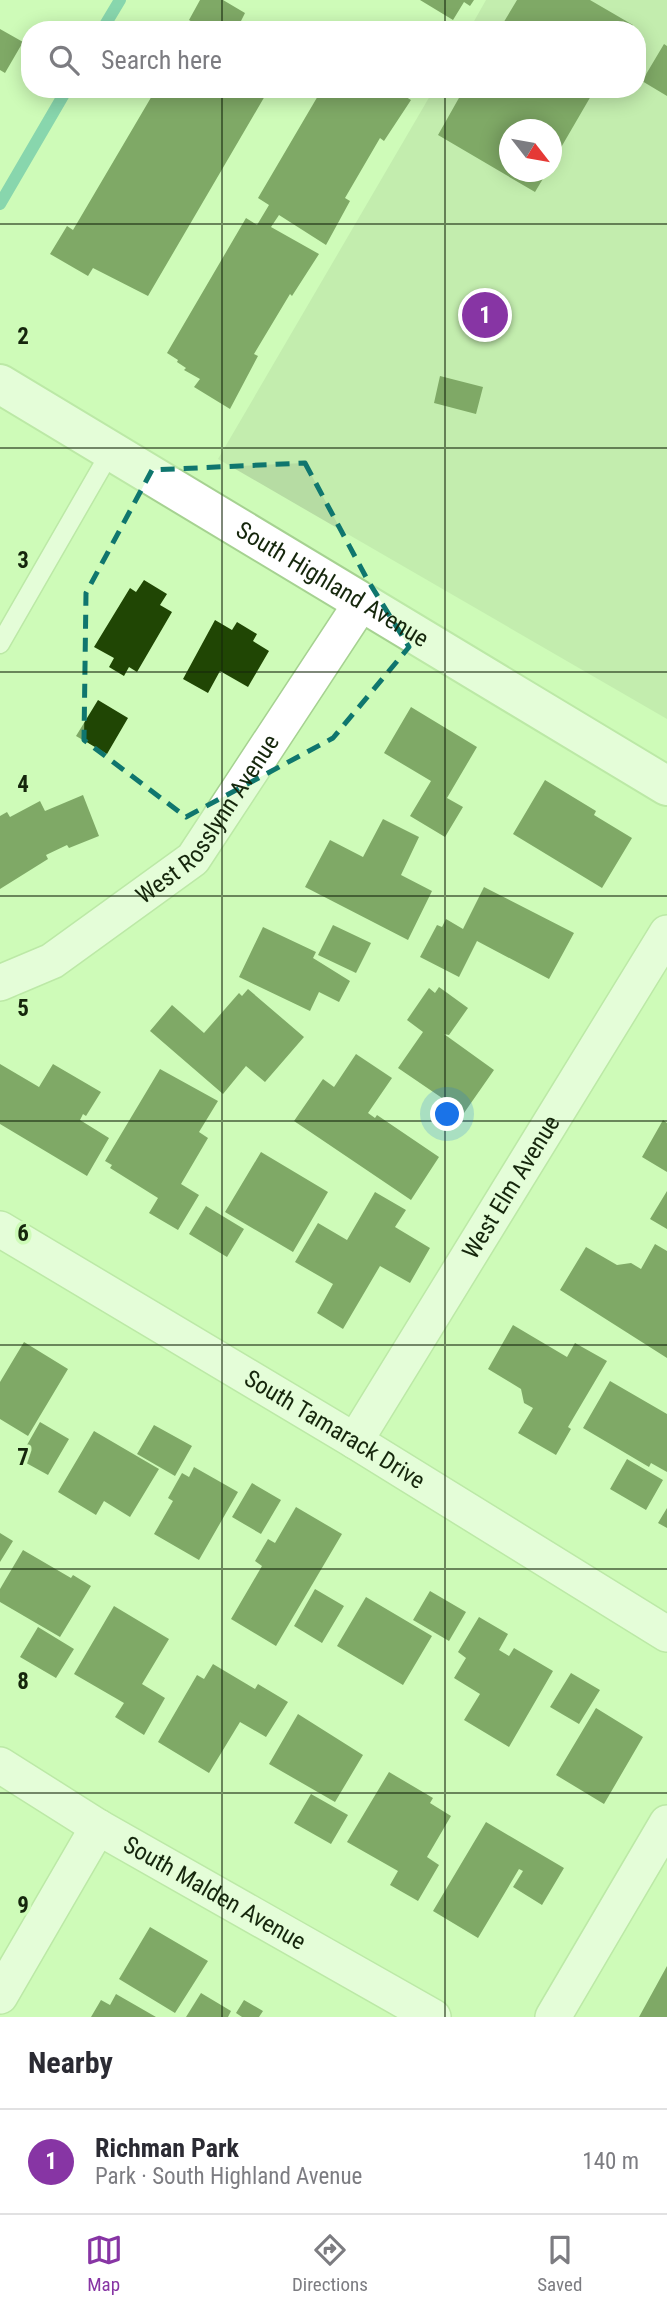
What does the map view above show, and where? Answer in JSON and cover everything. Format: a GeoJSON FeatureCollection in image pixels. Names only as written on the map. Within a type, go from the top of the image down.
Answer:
{"type":"FeatureCollection","features":[{"type":"Feature","properties":{"kind":"street","name":"South Highland Avenue"},"geometry":{"type":"LineString","coordinates":[[0,384],[667,786]]}},
{"type":"Feature","properties":{"kind":"street","name":"West Rosslynn Avenue"},"geometry":{"type":"LineString","coordinates":[[0,983],[51,961],[193,859],[362,602]]}},
{"type":"Feature","properties":{"kind":"street","name":"West Elm Avenue"},"geometry":{"type":"LineString","coordinates":[[355,1441],[667,933]]}},
{"type":"Feature","properties":{"kind":"street","name":"South Tamarack Drive"},"geometry":{"type":"LineString","coordinates":[[0,1230],[355,1441],[667,1634]]}},
{"type":"Feature","properties":{"kind":"street","name":"South Malden Avenue"},"geometry":{"type":"LineString","coordinates":[[0,1765],[98,1827],[433,2017]]}},
{"type":"Feature","properties":{"kind":"street"},"geometry":{"type":"LineString","coordinates":[[553,2017],[667,1823]]}},
{"type":"Feature","properties":{"kind":"street"},"geometry":{"type":"LineString","coordinates":[[0,1996],[98,1827]]}},
{"type":"Feature","properties":{"kind":"lane"},"geometry":{"type":"LineString","coordinates":[[0,644],[111,451]]}},
{"type":"Feature","properties":{"kind":"highlighted area"},"geometry":{"type":"Polygon","coordinates":[[[305,463],[367,579],[409,647],[333,738],[186,817],[84,740],[86,593],[152,470],[305,463]]]}},
{"type":"Feature","properties":{"kind":"green space"},"geometry":{"type":"Polygon","coordinates":[[[486,0],[667,0],[667,719],[218,459],[429,98],[646,98],[646,21],[474,21],[486,0]]]}},
{"type":"Feature","properties":{"kind":"building"},"geometry":{"type":"Polygon","coordinates":[[[200,0],[223,0],[245,13],[241,21],[189,20],[200,0]]]}},
{"type":"Feature","properties":{"kind":"building"},"geometry":{"type":"Polygon","coordinates":[[[420,0],[474,0],[470,6],[464,2],[453,20],[420,0]]]}},
{"type":"Feature","properties":{"kind":"building"},"geometry":{"type":"Polygon","coordinates":[[[517,0],[590,0],[626,21],[504,21],[517,0]]]}},
{"type":"Feature","properties":{"kind":"building"},"geometry":{"type":"Polygon","coordinates":[[[0,29],[21,41],[21,45],[5,73],[0,70],[0,29]]]}},
{"type":"Feature","properties":{"kind":"building"},"geometry":{"type":"Polygon","coordinates":[[[664,44],[667,46],[667,96],[646,83],[646,74],[664,44]]]}},
{"type":"Feature","properties":{"kind":"building"},"geometry":{"type":"Polygon","coordinates":[[[151,98],[264,98],[148,296],[93,268],[88,276],[50,254],[67,226],[73,230],[151,98]]]}},
{"type":"Feature","properties":{"kind":"building"},"geometry":{"type":"Polygon","coordinates":[[[317,98],[411,100],[384,141],[380,138],[345,198],[350,201],[326,245],[279,215],[271,227],[319,254],[292,296],[290,294],[254,354],[258,356],[230,409],[194,387],[200,379],[184,370],[186,368],[167,353],[246,218],[257,225],[269,205],[258,198],[317,98]]]}},
{"type":"Feature","properties":{"kind":"building"},"geometry":{"type":"Polygon","coordinates":[[[459,98],[590,98],[562,146],[562,119],[499,119],[499,171],[438,135],[459,98]]]}},
{"type":"Feature","properties":{"kind":"building"},"geometry":{"type":"Polygon","coordinates":[[[518,182],[541,182],[535,192],[518,182]]]}},
{"type":"Feature","properties":{"kind":"building"},"geometry":{"type":"Polygon","coordinates":[[[440,376],[483,387],[476,414],[434,403],[440,376]]]}},
{"type":"Feature","properties":{"kind":"building"},"geometry":{"type":"Polygon","coordinates":[[[144,580],[167,594],[160,605],[172,612],[137,672],[129,667],[124,676],[109,667],[114,658],[94,647],[130,588],[136,592],[144,580]]]}},
{"type":"Feature","properties":{"kind":"building"},"geometry":{"type":"Polygon","coordinates":[[[215,620],[232,630],[237,622],[257,634],[253,641],[269,651],[248,687],[220,671],[208,693],[183,679],[215,620]]]}},
{"type":"Feature","properties":{"kind":"building"},"geometry":{"type":"Polygon","coordinates":[[[98,700],[128,718],[107,754],[76,736],[98,700]]]}},
{"type":"Feature","properties":{"kind":"building"},"geometry":{"type":"Polygon","coordinates":[[[411,707],[477,747],[447,798],[463,807],[445,837],[410,816],[431,781],[384,753],[411,707]]]}},
{"type":"Feature","properties":{"kind":"building"},"geometry":{"type":"Polygon","coordinates":[[[545,780],[596,811],[594,815],[632,838],[602,888],[513,834],[545,780]]]}},
{"type":"Feature","properties":{"kind":"building"},"geometry":{"type":"Polygon","coordinates":[[[83,795],[99,836],[69,848],[67,845],[46,855],[48,859],[0,889],[0,816],[7,812],[10,817],[40,801],[45,811],[83,795]]]}},
{"type":"Feature","properties":{"kind":"building"},"geometry":{"type":"Polygon","coordinates":[[[383,819],[419,837],[401,875],[432,891],[408,940],[305,887],[330,840],[363,857],[383,819]]]}},
{"type":"Feature","properties":{"kind":"building"},"geometry":{"type":"Polygon","coordinates":[[[484,887],[574,933],[549,979],[477,941],[459,977],[420,957],[437,925],[442,927],[446,919],[463,929],[484,887]]]}},
{"type":"Feature","properties":{"kind":"building"},"geometry":{"type":"Polygon","coordinates":[[[333,925],[371,943],[356,973],[318,955],[333,925]]]}},
{"type":"Feature","properties":{"kind":"building"},"geometry":{"type":"Polygon","coordinates":[[[263,927],[316,952],[313,958],[350,981],[339,1002],[319,992],[310,1011],[239,977],[263,927]]]}},
{"type":"Feature","properties":{"kind":"building"},"geometry":{"type":"Polygon","coordinates":[[[439,987],[468,1008],[449,1035],[444,1034],[494,1070],[464,1113],[398,1068],[423,1032],[407,1020],[429,988],[435,993],[439,987]]]}},
{"type":"Feature","properties":{"kind":"building"},"geometry":{"type":"Polygon","coordinates":[[[248,989],[304,1037],[265,1082],[246,1066],[223,1094],[150,1031],[172,1005],[204,1033],[239,993],[242,996],[248,989]]]}},
{"type":"Feature","properties":{"kind":"building"},"geometry":{"type":"Polygon","coordinates":[[[356,1054],[392,1078],[368,1113],[375,1118],[377,1115],[439,1157],[411,1200],[294,1121],[323,1079],[334,1087],[356,1054]]]}},
{"type":"Feature","properties":{"kind":"building"},"geometry":{"type":"Polygon","coordinates":[[[0,1064],[39,1087],[53,1064],[101,1092],[86,1116],[83,1114],[80,1120],[109,1138],[87,1176],[0,1124],[0,1064]]]}},
{"type":"Feature","properties":{"kind":"building"},"geometry":{"type":"Polygon","coordinates":[[[160,1069],[218,1101],[199,1132],[208,1138],[181,1184],[199,1195],[178,1230],[149,1213],[158,1198],[110,1168],[112,1165],[105,1161],[160,1069]]]}},
{"type":"Feature","properties":{"kind":"building"},"geometry":{"type":"Polygon","coordinates":[[[663,1120],[667,1123],[667,1172],[642,1157],[663,1120]]]}},
{"type":"Feature","properties":{"kind":"building"},"geometry":{"type":"Polygon","coordinates":[[[261,1152],[328,1192],[293,1252],[225,1212],[261,1152]]]}},
{"type":"Feature","properties":{"kind":"building"},"geometry":{"type":"Polygon","coordinates":[[[667,1191],[667,1229],[650,1219],[667,1191]]]}},
{"type":"Feature","properties":{"kind":"building"},"geometry":{"type":"Polygon","coordinates":[[[375,1192],[406,1210],[395,1227],[430,1248],[410,1283],[380,1266],[343,1329],[317,1313],[333,1284],[295,1262],[318,1223],[347,1240],[375,1192]]]}},
{"type":"Feature","properties":{"kind":"building"},"geometry":{"type":"Polygon","coordinates":[[[206,1206],[244,1229],[227,1257],[189,1234],[206,1206]]]}},
{"type":"Feature","properties":{"kind":"building"},"geometry":{"type":"Polygon","coordinates":[[[655,1244],[667,1251],[667,1358],[560,1290],[586,1247],[617,1265],[631,1263],[641,1269],[655,1244]]]}},
{"type":"Feature","properties":{"kind":"building"},"geometry":{"type":"Polygon","coordinates":[[[513,1325],[567,1357],[575,1343],[607,1361],[568,1427],[571,1429],[556,1455],[518,1433],[533,1408],[524,1403],[521,1389],[488,1369],[513,1325]]]}},
{"type":"Feature","properties":{"kind":"building"},"geometry":{"type":"Polygon","coordinates":[[[24,1342],[68,1369],[28,1436],[0,1419],[0,1382],[24,1342]]]}},
{"type":"Feature","properties":{"kind":"building"},"geometry":{"type":"Polygon","coordinates":[[[610,1381],[667,1414],[667,1472],[651,1463],[649,1467],[583,1428],[610,1381]]]}},
{"type":"Feature","properties":{"kind":"building"},"geometry":{"type":"Polygon","coordinates":[[[40,1422],[69,1439],[48,1475],[19,1459],[40,1422]]]}},
{"type":"Feature","properties":{"kind":"building"},"geometry":{"type":"Polygon","coordinates":[[[154,1425],[192,1446],[175,1476],[137,1454],[154,1425]]]}},
{"type":"Feature","properties":{"kind":"building"},"geometry":{"type":"Polygon","coordinates":[[[94,1431],[159,1469],[130,1517],[104,1501],[96,1515],[58,1492],[94,1431]]]}},
{"type":"Feature","properties":{"kind":"building"},"geometry":{"type":"Polygon","coordinates":[[[627,1459],[663,1480],[646,1510],[610,1489],[627,1459]]]}},
{"type":"Feature","properties":{"kind":"building"},"geometry":{"type":"Polygon","coordinates":[[[194,1467],[238,1492],[199,1560],[154,1534],[173,1501],[168,1498],[182,1473],[189,1477],[194,1467]]]}},
{"type":"Feature","properties":{"kind":"building"},"geometry":{"type":"Polygon","coordinates":[[[252,1483],[281,1500],[261,1534],[232,1517],[252,1483]]]}},
{"type":"Feature","properties":{"kind":"building"},"geometry":{"type":"Polygon","coordinates":[[[296,1507],[342,1534],[276,1646],[231,1619],[262,1566],[255,1561],[268,1539],[275,1543],[296,1507]]]}},
{"type":"Feature","properties":{"kind":"building"},"geometry":{"type":"Polygon","coordinates":[[[667,1508],[667,1528],[658,1523],[667,1508]]]}},
{"type":"Feature","properties":{"kind":"building"},"geometry":{"type":"Polygon","coordinates":[[[0,1533],[13,1541],[0,1562],[0,1533]]]}},
{"type":"Feature","properties":{"kind":"building"},"geometry":{"type":"Polygon","coordinates":[[[23,1550],[71,1578],[73,1575],[91,1586],[60,1637],[0,1602],[0,1589],[23,1550]]]}},
{"type":"Feature","properties":{"kind":"building"},"geometry":{"type":"Polygon","coordinates":[[[315,1589],[344,1606],[322,1643],[294,1626],[315,1589]]]}},
{"type":"Feature","properties":{"kind":"building"},"geometry":{"type":"Polygon","coordinates":[[[430,1591],[466,1612],[449,1641],[413,1620],[430,1591]]]}},
{"type":"Feature","properties":{"kind":"building"},"geometry":{"type":"Polygon","coordinates":[[[366,1597],[432,1636],[403,1685],[337,1646],[366,1597]]]}},
{"type":"Feature","properties":{"kind":"building"},"geometry":{"type":"Polygon","coordinates":[[[114,1606],[169,1639],[142,1684],[165,1698],[144,1735],[115,1717],[124,1703],[74,1674],[114,1606]]]}},
{"type":"Feature","properties":{"kind":"building"},"geometry":{"type":"Polygon","coordinates":[[[479,1617],[508,1634],[499,1650],[509,1656],[514,1648],[553,1671],[509,1747],[464,1720],[480,1694],[454,1678],[466,1658],[458,1652],[479,1617]]]}},
{"type":"Feature","properties":{"kind":"building"},"geometry":{"type":"Polygon","coordinates":[[[38,1627],[74,1649],[56,1678],[20,1657],[38,1627]]]}},
{"type":"Feature","properties":{"kind":"building"},"geometry":{"type":"Polygon","coordinates":[[[213,1664],[255,1689],[258,1684],[288,1702],[266,1737],[240,1722],[209,1773],[158,1742],[197,1675],[204,1679],[213,1664]]]}},
{"type":"Feature","properties":{"kind":"building"},"geometry":{"type":"Polygon","coordinates":[[[571,1673],[600,1690],[579,1724],[550,1707],[571,1673]]]}},
{"type":"Feature","properties":{"kind":"building"},"geometry":{"type":"Polygon","coordinates":[[[596,1708],[643,1737],[604,1804],[556,1775],[596,1708]]]}},
{"type":"Feature","properties":{"kind":"building"},"geometry":{"type":"Polygon","coordinates":[[[298,1714],[363,1755],[335,1802],[269,1764],[298,1714]]]}},
{"type":"Feature","properties":{"kind":"building"},"geometry":{"type":"Polygon","coordinates":[[[389,1772],[433,1798],[430,1803],[451,1816],[427,1857],[439,1865],[418,1901],[390,1885],[398,1871],[347,1842],[389,1772]]]}},
{"type":"Feature","properties":{"kind":"building"},"geometry":{"type":"Polygon","coordinates":[[[311,1794],[348,1815],[331,1844],[294,1823],[311,1794]]]}},
{"type":"Feature","properties":{"kind":"building"},"geometry":{"type":"Polygon","coordinates":[[[486,1822],[564,1868],[542,1905],[513,1887],[523,1871],[519,1869],[478,1938],[433,1911],[486,1822]]]}},
{"type":"Feature","properties":{"kind":"building"},"geometry":{"type":"Polygon","coordinates":[[[150,1927],[208,1961],[175,2013],[119,1979],[150,1927]]]}},
{"type":"Feature","properties":{"kind":"building"},"geometry":{"type":"Polygon","coordinates":[[[667,1966],[667,2017],[639,2017],[667,1966]]]}},
{"type":"Feature","properties":{"kind":"building"},"geometry":{"type":"Polygon","coordinates":[[[201,1993],[231,2011],[228,2017],[186,2017],[201,1993]]]}},
{"type":"Feature","properties":{"kind":"building"},"geometry":{"type":"Polygon","coordinates":[[[116,1994],[156,2017],[91,2017],[101,2000],[110,2005],[116,1994]]]}},
{"type":"Feature","properties":{"kind":"building"},"geometry":{"type":"Polygon","coordinates":[[[244,2000],[263,2011],[259,2017],[242,2017],[236,2013],[244,2000]]]}},
{"type":"Feature","properties":{"kind":"waterway"},"geometry":{"type":"LineString","coordinates":[[107,21],[120,0]]}},
{"type":"Feature","properties":{"kind":"waterway"},"geometry":{"type":"LineString","coordinates":[[0,204],[62,98]]}},
{"type":"Feature","properties":{"kind":"place","name":"Richman Park"},"geometry":{"type":"Point","coordinates":[485,315]}}]}
